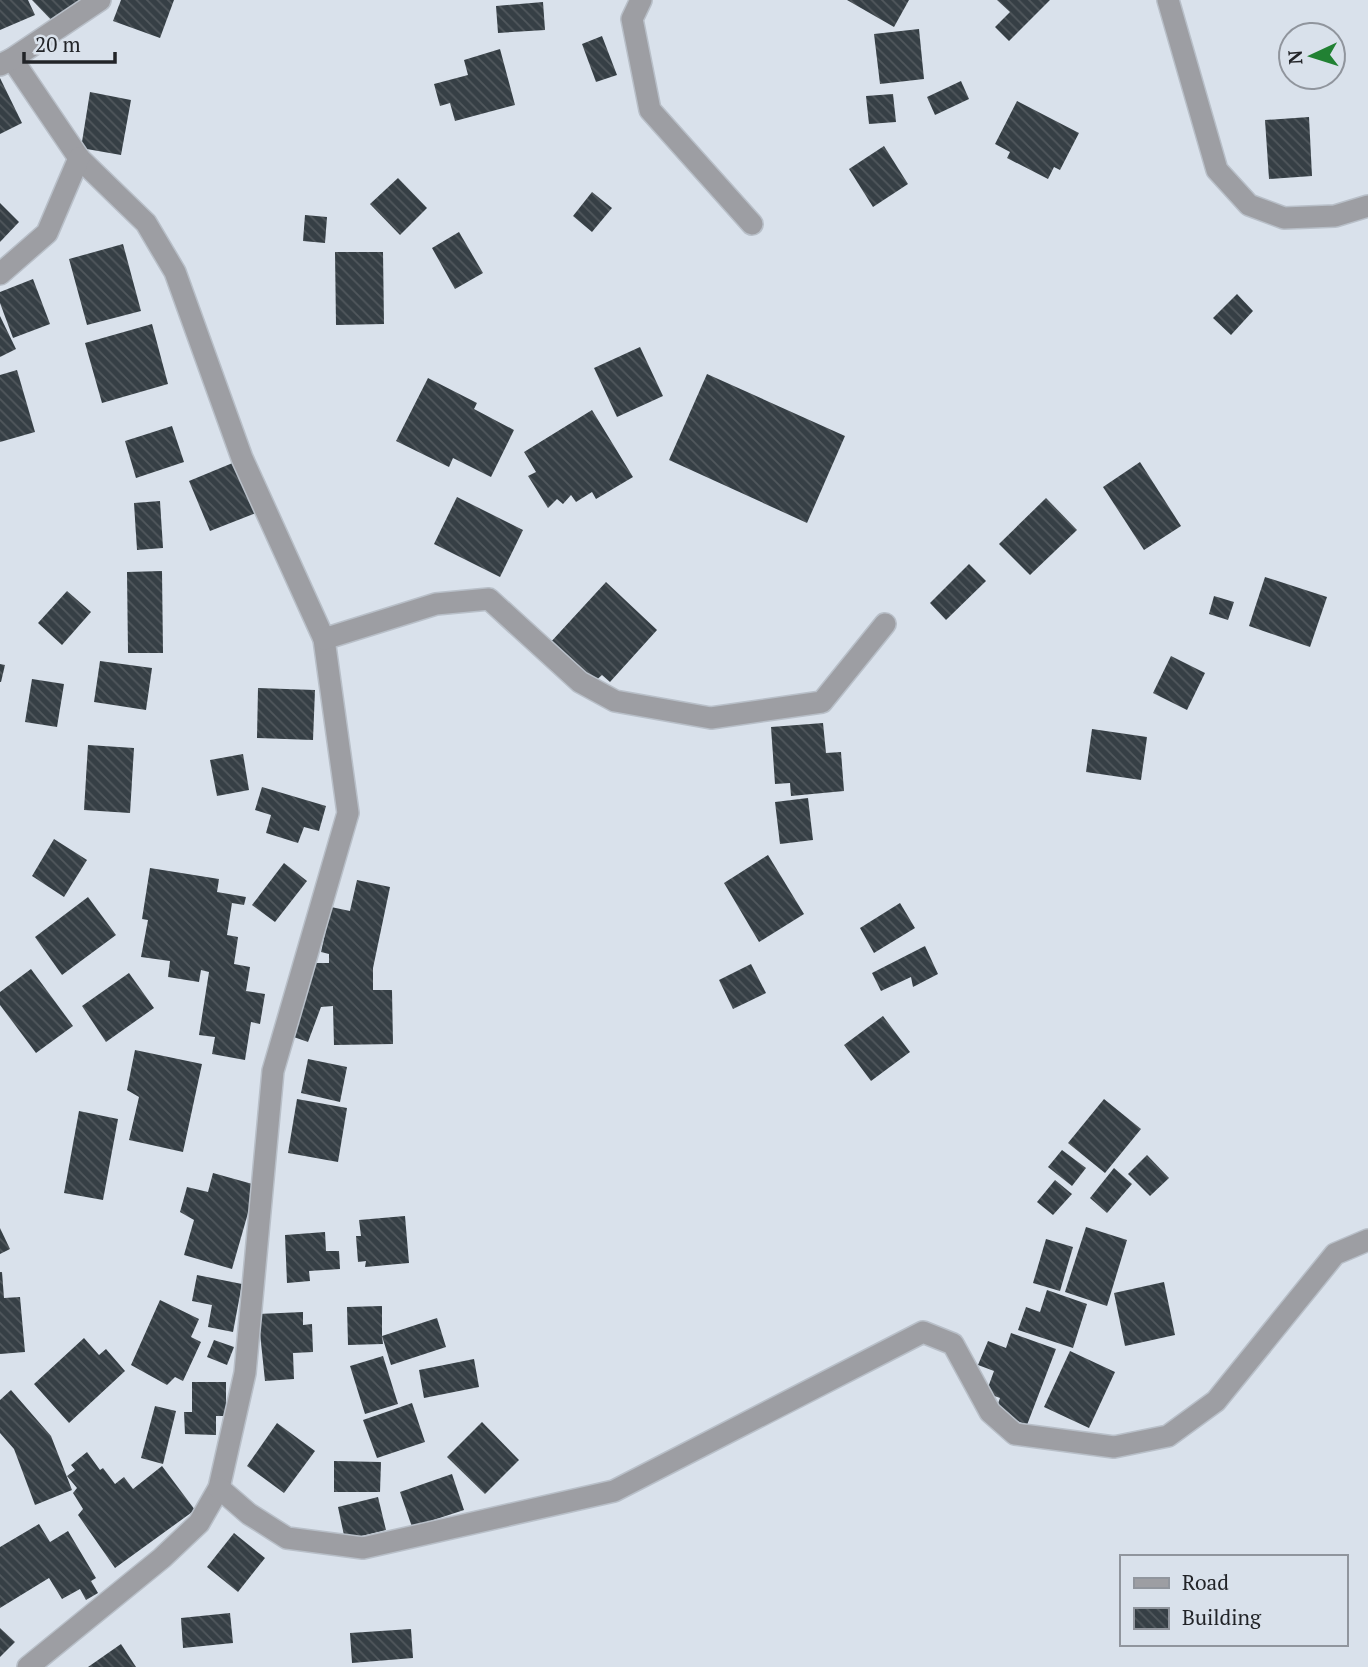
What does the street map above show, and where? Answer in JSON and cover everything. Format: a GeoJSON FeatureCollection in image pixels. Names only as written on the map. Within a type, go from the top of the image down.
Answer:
{"type":"FeatureCollection","features":[{"type":"Feature","properties":{"kind":"street"},"geometry":{"type":"LineString","coordinates":[[28,1667],[162,1558],[199,1523],[219,1488],[244,1373],[273,1071],[348,813],[324,639],[242,458],[175,272],[146,223],[79,158],[6,62],[100,0]]}},
{"type":"Feature","properties":{"kind":"street"},"geometry":{"type":"LineString","coordinates":[[641,0],[632,19],[650,110],[752,224]]}},
{"type":"Feature","properties":{"kind":"street"},"geometry":{"type":"LineString","coordinates":[[1168,0],[1217,170],[1249,205],[1284,218],[1335,216],[1368,206]]}},
{"type":"Feature","properties":{"kind":"street"},"geometry":{"type":"LineString","coordinates":[[0,274],[47,233],[79,158]]}},
{"type":"Feature","properties":{"kind":"street"},"geometry":{"type":"LineString","coordinates":[[324,639],[436,604],[489,599],[580,682],[615,701],[711,718],[822,702],[885,624]]}},
{"type":"Feature","properties":{"kind":"street"},"geometry":{"type":"LineString","coordinates":[[219,1488],[249,1514],[287,1538],[363,1548],[614,1491],[923,1332],[953,1344],[990,1412],[1015,1434],[1114,1447],[1168,1436],[1216,1401],[1335,1254],[1368,1240]]}},
{"type":"Feature","properties":{"kind":"building"},"geometry":{"type":"Polygon","coordinates":[[[0,0],[28,0],[35,15],[0,30],[0,0]]]}},
{"type":"Feature","properties":{"kind":"building"},"geometry":{"type":"Polygon","coordinates":[[[32,0],[88,0],[59,28],[32,0]]]}},
{"type":"Feature","properties":{"kind":"building"},"geometry":{"type":"Polygon","coordinates":[[[121,0],[174,0],[160,38],[113,21],[121,0]]]}},
{"type":"Feature","properties":{"kind":"building"},"geometry":{"type":"Polygon","coordinates":[[[847,0],[909,0],[894,27],[847,0]]]}},
{"type":"Feature","properties":{"kind":"building"},"geometry":{"type":"Polygon","coordinates":[[[997,0],[1050,0],[1009,41],[995,27],[1010,12],[997,0]]]}},
{"type":"Feature","properties":{"kind":"building"},"geometry":{"type":"Polygon","coordinates":[[[543,2],[545,30],[498,33],[496,6],[543,2]]]}},
{"type":"Feature","properties":{"kind":"building"},"geometry":{"type":"Polygon","coordinates":[[[919,29],[924,79],[880,84],[874,34],[919,29]]]}},
{"type":"Feature","properties":{"kind":"building"},"geometry":{"type":"Polygon","coordinates":[[[602,36],[617,75],[596,82],[582,44],[602,36]]]}},
{"type":"Feature","properties":{"kind":"building"},"geometry":{"type":"Polygon","coordinates":[[[500,49],[515,105],[455,121],[450,103],[440,106],[434,84],[468,75],[464,60],[500,49]]]}},
{"type":"Feature","properties":{"kind":"building"},"geometry":{"type":"Polygon","coordinates":[[[0,78],[22,123],[0,134],[0,78]]]}},
{"type":"Feature","properties":{"kind":"building"},"geometry":{"type":"Polygon","coordinates":[[[961,81],[969,99],[935,115],[927,97],[961,81]]]}},
{"type":"Feature","properties":{"kind":"building"},"geometry":{"type":"Polygon","coordinates":[[[90,92],[131,100],[121,155],[81,148],[90,92]]]}},
{"type":"Feature","properties":{"kind":"building"},"geometry":{"type":"Polygon","coordinates":[[[893,94],[896,122],[869,124],[866,96],[893,94]]]}},
{"type":"Feature","properties":{"kind":"building"},"geometry":{"type":"Polygon","coordinates":[[[1017,101],[1079,133],[1060,170],[1054,167],[1048,179],[1007,158],[1010,152],[995,144],[1017,101]]]}},
{"type":"Feature","properties":{"kind":"building"},"geometry":{"type":"Polygon","coordinates":[[[1309,117],[1312,176],[1269,179],[1265,120],[1309,117]]]}},
{"type":"Feature","properties":{"kind":"building"},"geometry":{"type":"Polygon","coordinates":[[[884,146],[908,184],[873,207],[849,169],[884,146]]]}},
{"type":"Feature","properties":{"kind":"building"},"geometry":{"type":"Polygon","coordinates":[[[398,178],[427,208],[400,235],[370,204],[398,178]]]}},
{"type":"Feature","properties":{"kind":"building"},"geometry":{"type":"Polygon","coordinates":[[[592,192],[612,208],[592,232],[573,216],[592,192]]]}},
{"type":"Feature","properties":{"kind":"building"},"geometry":{"type":"Polygon","coordinates":[[[0,203],[19,222],[0,242],[0,203]]]}},
{"type":"Feature","properties":{"kind":"building"},"geometry":{"type":"Polygon","coordinates":[[[305,215],[327,217],[325,243],[303,241],[305,215]]]}},
{"type":"Feature","properties":{"kind":"building"},"geometry":{"type":"Polygon","coordinates":[[[459,232],[483,273],[455,289],[432,248],[459,232]]]}},
{"type":"Feature","properties":{"kind":"building"},"geometry":{"type":"Polygon","coordinates":[[[123,244],[141,311],[87,325],[69,259],[123,244]]]}},
{"type":"Feature","properties":{"kind":"building"},"geometry":{"type":"Polygon","coordinates":[[[335,252],[383,252],[384,324],[336,325],[335,252]]]}},
{"type":"Feature","properties":{"kind":"building"},"geometry":{"type":"Polygon","coordinates":[[[33,279],[50,324],[13,338],[0,303],[0,292],[33,279]]]}},
{"type":"Feature","properties":{"kind":"building"},"geometry":{"type":"Polygon","coordinates":[[[1237,294],[1253,311],[1231,335],[1213,318],[1237,294]]]}},
{"type":"Feature","properties":{"kind":"building"},"geometry":{"type":"Polygon","coordinates":[[[0,316],[16,349],[0,357],[0,316]]]}},
{"type":"Feature","properties":{"kind":"building"},"geometry":{"type":"Polygon","coordinates":[[[152,324],[168,384],[102,403],[85,343],[152,324]]]}},
{"type":"Feature","properties":{"kind":"building"},"geometry":{"type":"Polygon","coordinates":[[[640,347],[663,396],[617,417],[594,368],[640,347]]]}},
{"type":"Feature","properties":{"kind":"building"},"geometry":{"type":"Polygon","coordinates":[[[17,370],[35,432],[0,442],[0,375],[17,370]]]}},
{"type":"Feature","properties":{"kind":"building"},"geometry":{"type":"Polygon","coordinates":[[[707,374],[845,436],[807,523],[669,460],[707,374]]]}},
{"type":"Feature","properties":{"kind":"building"},"geometry":{"type":"Polygon","coordinates":[[[428,378],[477,403],[474,409],[514,430],[491,477],[453,458],[449,467],[396,441],[428,378]]]}},
{"type":"Feature","properties":{"kind":"building"},"geometry":{"type":"Polygon","coordinates":[[[592,410],[633,477],[596,499],[592,492],[576,502],[571,495],[563,504],[557,499],[548,508],[528,476],[536,472],[524,452],[592,410]]]}},
{"type":"Feature","properties":{"kind":"building"},"geometry":{"type":"Polygon","coordinates":[[[172,426],[184,462],[136,478],[125,441],[172,426]]]}},
{"type":"Feature","properties":{"kind":"building"},"geometry":{"type":"Polygon","coordinates":[[[235,462],[256,513],[210,531],[189,481],[235,462]]]}},
{"type":"Feature","properties":{"kind":"building"},"geometry":{"type":"Polygon","coordinates":[[[1140,462],[1181,526],[1144,550],[1103,487],[1140,462]]]}},
{"type":"Feature","properties":{"kind":"building"},"geometry":{"type":"Polygon","coordinates":[[[457,497],[523,530],[500,577],[434,544],[457,497]]]}},
{"type":"Feature","properties":{"kind":"building"},"geometry":{"type":"Polygon","coordinates":[[[1046,498],[1077,530],[1030,575],[999,544],[1046,498]]]}},
{"type":"Feature","properties":{"kind":"building"},"geometry":{"type":"Polygon","coordinates":[[[160,501],[163,548],[137,550],[134,503],[160,501]]]}},
{"type":"Feature","properties":{"kind":"building"},"geometry":{"type":"Polygon","coordinates":[[[969,564],[986,581],[946,620],[930,603],[969,564]]]}},
{"type":"Feature","properties":{"kind":"building"},"geometry":{"type":"Polygon","coordinates":[[[162,571],[163,653],[128,653],[127,572],[162,571]]]}},
{"type":"Feature","properties":{"kind":"building"},"geometry":{"type":"Polygon","coordinates":[[[1265,577],[1327,597],[1310,647],[1249,626],[1265,577]]]}},
{"type":"Feature","properties":{"kind":"building"},"geometry":{"type":"Polygon","coordinates":[[[606,582],[657,630],[610,682],[602,675],[592,684],[549,644],[606,582]]]}},
{"type":"Feature","properties":{"kind":"building"},"geometry":{"type":"Polygon","coordinates":[[[67,591],[91,612],[62,645],[38,623],[67,591]]]}},
{"type":"Feature","properties":{"kind":"building"},"geometry":{"type":"Polygon","coordinates":[[[1214,596],[1234,602],[1228,620],[1209,614],[1214,596]]]}},
{"type":"Feature","properties":{"kind":"building"},"geometry":{"type":"Polygon","coordinates":[[[1171,656],[1205,673],[1187,710],[1153,693],[1171,656]]]}},
{"type":"Feature","properties":{"kind":"building"},"geometry":{"type":"Polygon","coordinates":[[[100,661],[152,668],[146,710],[94,702],[100,661]]]}},
{"type":"Feature","properties":{"kind":"building"},"geometry":{"type":"Polygon","coordinates":[[[0,664],[5,665],[1,682],[0,682],[0,664]]]}},
{"type":"Feature","properties":{"kind":"building"},"geometry":{"type":"Polygon","coordinates":[[[32,679],[64,684],[57,727],[25,722],[32,679]]]}},
{"type":"Feature","properties":{"kind":"building"},"geometry":{"type":"Polygon","coordinates":[[[258,688],[315,690],[313,740],[257,738],[258,688]]]}},
{"type":"Feature","properties":{"kind":"building"},"geometry":{"type":"Polygon","coordinates":[[[823,723],[826,753],[841,752],[844,791],[791,796],[790,783],[775,784],[771,727],[823,723]]]}},
{"type":"Feature","properties":{"kind":"building"},"geometry":{"type":"Polygon","coordinates":[[[1092,729],[1147,737],[1141,780],[1086,772],[1092,729]]]}},
{"type":"Feature","properties":{"kind":"building"},"geometry":{"type":"Polygon","coordinates":[[[88,745],[134,748],[130,813],[84,810],[88,745]]]}},
{"type":"Feature","properties":{"kind":"building"},"geometry":{"type":"Polygon","coordinates":[[[243,754],[249,790],[217,796],[210,760],[243,754]]]}},
{"type":"Feature","properties":{"kind":"building"},"geometry":{"type":"Polygon","coordinates":[[[262,787],[326,806],[319,831],[304,827],[298,843],[266,833],[271,815],[255,810],[262,787]]]}},
{"type":"Feature","properties":{"kind":"building"},"geometry":{"type":"Polygon","coordinates":[[[808,798],[813,840],[780,844],[775,802],[808,798]]]}},
{"type":"Feature","properties":{"kind":"building"},"geometry":{"type":"Polygon","coordinates":[[[54,839],[87,860],[64,897],[32,876],[54,839]]]}},
{"type":"Feature","properties":{"kind":"building"},"geometry":{"type":"Polygon","coordinates":[[[768,855],[804,914],[759,942],[724,883],[768,855]]]}},
{"type":"Feature","properties":{"kind":"building"},"geometry":{"type":"Polygon","coordinates":[[[284,863],[307,881],[275,922],[252,905],[284,863]]]}},
{"type":"Feature","properties":{"kind":"building"},"geometry":{"type":"Polygon","coordinates":[[[150,868],[219,879],[217,892],[246,897],[244,905],[232,903],[227,935],[238,937],[234,964],[250,967],[246,991],[265,994],[260,1024],[251,1022],[245,1060],[212,1054],[215,1037],[199,1035],[209,972],[201,970],[199,982],[168,977],[170,961],[141,957],[148,920],[142,919],[150,868]]]}},
{"type":"Feature","properties":{"kind":"building"},"geometry":{"type":"Polygon","coordinates":[[[357,880],[390,887],[373,968],[373,990],[392,990],[393,1044],[334,1045],[333,1006],[321,1007],[308,1042],[288,1035],[302,994],[307,995],[306,963],[329,963],[329,954],[321,952],[331,907],[350,911],[357,880]]]}},
{"type":"Feature","properties":{"kind":"building"},"geometry":{"type":"Polygon","coordinates":[[[88,897],[116,935],[62,975],[35,937],[88,897]]]}},
{"type":"Feature","properties":{"kind":"building"},"geometry":{"type":"Polygon","coordinates":[[[900,903],[915,928],[874,953],[860,928],[900,903]]]}},
{"type":"Feature","properties":{"kind":"building"},"geometry":{"type":"Polygon","coordinates":[[[925,946],[938,974],[913,987],[911,977],[881,991],[872,973],[925,946]]]}},
{"type":"Feature","properties":{"kind":"building"},"geometry":{"type":"Polygon","coordinates":[[[751,964],[766,993],[733,1009],[719,980],[751,964]]]}},
{"type":"Feature","properties":{"kind":"building"},"geometry":{"type":"Polygon","coordinates":[[[31,969],[73,1026],[36,1053],[0,1005],[0,992],[31,969]]]}},
{"type":"Feature","properties":{"kind":"building"},"geometry":{"type":"Polygon","coordinates":[[[129,973],[154,1008],[106,1042],[82,1006],[129,973]]]}},
{"type":"Feature","properties":{"kind":"building"},"geometry":{"type":"Polygon","coordinates":[[[883,1016],[910,1052],[871,1081],[844,1045],[883,1016]]]}},
{"type":"Feature","properties":{"kind":"building"},"geometry":{"type":"Polygon","coordinates":[[[135,1050],[202,1064],[183,1152],[129,1140],[139,1097],[127,1090],[135,1050]]]}},
{"type":"Feature","properties":{"kind":"building"},"geometry":{"type":"Polygon","coordinates":[[[308,1059],[347,1067],[340,1102],[301,1093],[308,1059]]]}},
{"type":"Feature","properties":{"kind":"building"},"geometry":{"type":"Polygon","coordinates":[[[297,1099],[347,1108],[338,1162],[288,1153],[297,1099]]]}},
{"type":"Feature","properties":{"kind":"building"},"geometry":{"type":"Polygon","coordinates":[[[1104,1099],[1141,1129],[1105,1173],[1068,1143],[1104,1099]]]}},
{"type":"Feature","properties":{"kind":"building"},"geometry":{"type":"Polygon","coordinates":[[[79,1111],[118,1119],[103,1200],[64,1193],[79,1111]]]}},
{"type":"Feature","properties":{"kind":"building"},"geometry":{"type":"Polygon","coordinates":[[[1062,1150],[1086,1168],[1072,1186],[1048,1167],[1062,1150]]]}},
{"type":"Feature","properties":{"kind":"building"},"geometry":{"type":"Polygon","coordinates":[[[1147,1155],[1169,1178],[1150,1196],[1128,1174],[1147,1155]]]}},
{"type":"Feature","properties":{"kind":"building"},"geometry":{"type":"Polygon","coordinates":[[[1114,1168],[1132,1184],[1107,1213],[1090,1198],[1114,1168]]]}},
{"type":"Feature","properties":{"kind":"building"},"geometry":{"type":"Polygon","coordinates":[[[213,1173],[256,1185],[232,1269],[184,1255],[194,1220],[180,1212],[187,1187],[208,1192],[213,1173]]]}},
{"type":"Feature","properties":{"kind":"building"},"geometry":{"type":"Polygon","coordinates":[[[1055,1180],[1072,1194],[1053,1215],[1037,1202],[1055,1180]]]}},
{"type":"Feature","properties":{"kind":"building"},"geometry":{"type":"Polygon","coordinates":[[[405,1216],[409,1263],[365,1267],[366,1261],[358,1262],[356,1236],[361,1236],[359,1220],[405,1216]]]}},
{"type":"Feature","properties":{"kind":"building"},"geometry":{"type":"Polygon","coordinates":[[[1086,1227],[1127,1240],[1107,1306],[1065,1292],[1086,1227]]]}},
{"type":"Feature","properties":{"kind":"building"},"geometry":{"type":"Polygon","coordinates":[[[0,1228],[10,1249],[0,1254],[0,1228]]]}},
{"type":"Feature","properties":{"kind":"building"},"geometry":{"type":"Polygon","coordinates":[[[325,1232],[326,1251],[339,1251],[340,1269],[309,1271],[310,1281],[287,1283],[285,1235],[325,1232]]]}},
{"type":"Feature","properties":{"kind":"building"},"geometry":{"type":"Polygon","coordinates":[[[1046,1239],[1073,1247],[1060,1291],[1033,1283],[1046,1239]]]}},
{"type":"Feature","properties":{"kind":"building"},"geometry":{"type":"Polygon","coordinates":[[[0,1272],[4,1298],[20,1297],[25,1352],[0,1354],[0,1272]]]}},
{"type":"Feature","properties":{"kind":"building"},"geometry":{"type":"Polygon","coordinates":[[[197,1275],[242,1284],[233,1332],[208,1327],[212,1305],[192,1301],[197,1275]]]}},
{"type":"Feature","properties":{"kind":"building"},"geometry":{"type":"Polygon","coordinates":[[[1164,1282],[1175,1335],[1125,1346],[1114,1293],[1164,1282]]]}},
{"type":"Feature","properties":{"kind":"building"},"geometry":{"type":"Polygon","coordinates":[[[1047,1290],[1087,1304],[1073,1348],[1018,1330],[1026,1307],[1040,1312],[1047,1290]]]}},
{"type":"Feature","properties":{"kind":"building"},"geometry":{"type":"Polygon","coordinates":[[[160,1300],[199,1319],[191,1337],[201,1342],[183,1381],[175,1377],[167,1385],[131,1365],[160,1300]]]}},
{"type":"Feature","properties":{"kind":"building"},"geometry":{"type":"Polygon","coordinates":[[[382,1306],[383,1344],[348,1345],[347,1307],[382,1306]]]}},
{"type":"Feature","properties":{"kind":"building"},"geometry":{"type":"Polygon","coordinates":[[[303,1312],[303,1325],[312,1324],[313,1352],[293,1353],[294,1379],[265,1381],[258,1314],[303,1312]]]}},
{"type":"Feature","properties":{"kind":"building"},"geometry":{"type":"Polygon","coordinates":[[[437,1318],[446,1347],[391,1365],[382,1336],[437,1318]]]}},
{"type":"Feature","properties":{"kind":"building"},"geometry":{"type":"Polygon","coordinates":[[[1011,1333],[1056,1349],[1027,1425],[995,1412],[1000,1398],[986,1393],[994,1371],[978,1365],[988,1341],[1006,1348],[1011,1333]]]}},
{"type":"Feature","properties":{"kind":"building"},"geometry":{"type":"Polygon","coordinates":[[[84,1338],[99,1355],[106,1349],[125,1371],[69,1423],[34,1384],[84,1338]]]}},
{"type":"Feature","properties":{"kind":"building"},"geometry":{"type":"Polygon","coordinates":[[[214,1340],[234,1347],[227,1365],[207,1357],[214,1340]]]}},
{"type":"Feature","properties":{"kind":"building"},"geometry":{"type":"Polygon","coordinates":[[[1070,1351],[1115,1372],[1089,1428],[1044,1407],[1070,1351]]]}},
{"type":"Feature","properties":{"kind":"building"},"geometry":{"type":"Polygon","coordinates":[[[383,1356],[398,1404],[365,1414],[350,1366],[383,1356]]]}},
{"type":"Feature","properties":{"kind":"building"},"geometry":{"type":"Polygon","coordinates":[[[474,1359],[479,1387],[424,1398],[419,1370],[474,1359]]]}},
{"type":"Feature","properties":{"kind":"building"},"geometry":{"type":"Polygon","coordinates":[[[192,1382],[226,1382],[226,1416],[216,1416],[216,1435],[185,1434],[184,1412],[192,1412],[192,1382]]]}},
{"type":"Feature","properties":{"kind":"building"},"geometry":{"type":"Polygon","coordinates":[[[11,1390],[51,1436],[72,1490],[35,1505],[14,1449],[0,1433],[0,1400],[11,1390]]]}},
{"type":"Feature","properties":{"kind":"building"},"geometry":{"type":"Polygon","coordinates":[[[412,1403],[425,1442],[377,1458],[363,1420],[412,1403]]]}},
{"type":"Feature","properties":{"kind":"building"},"geometry":{"type":"Polygon","coordinates":[[[155,1406],[176,1411],[163,1464],[141,1458],[155,1406]]]}},
{"type":"Feature","properties":{"kind":"building"},"geometry":{"type":"Polygon","coordinates":[[[482,1422],[519,1460],[485,1494],[447,1457],[482,1422]]]}},
{"type":"Feature","properties":{"kind":"building"},"geometry":{"type":"Polygon","coordinates":[[[277,1423],[315,1451],[284,1493],[247,1466],[277,1423]]]}},
{"type":"Feature","properties":{"kind":"building"},"geometry":{"type":"Polygon","coordinates":[[[87,1452],[115,1484],[124,1477],[133,1489],[162,1466],[195,1510],[115,1568],[78,1515],[83,1509],[73,1493],[77,1488],[67,1476],[75,1470],[71,1465],[87,1452]]]}},
{"type":"Feature","properties":{"kind":"building"},"geometry":{"type":"Polygon","coordinates":[[[334,1461],[381,1462],[380,1492],[334,1492],[334,1461]]]}},
{"type":"Feature","properties":{"kind":"building"},"geometry":{"type":"Polygon","coordinates":[[[452,1474],[464,1510],[412,1527],[400,1492],[452,1474]]]}},
{"type":"Feature","properties":{"kind":"building"},"geometry":{"type":"Polygon","coordinates":[[[378,1497],[386,1530],[345,1540],[338,1507],[378,1497]]]}},
{"type":"Feature","properties":{"kind":"building"},"geometry":{"type":"Polygon","coordinates":[[[39,1524],[50,1542],[68,1531],[96,1578],[91,1581],[98,1593],[86,1600],[80,1589],[62,1599],[49,1578],[0,1608],[0,1547],[39,1524]]]}},
{"type":"Feature","properties":{"kind":"building"},"geometry":{"type":"Polygon","coordinates":[[[234,1533],[265,1558],[238,1592],[207,1567],[234,1533]]]}},
{"type":"Feature","properties":{"kind":"building"},"geometry":{"type":"Polygon","coordinates":[[[230,1613],[233,1643],[183,1648],[181,1618],[230,1613]]]}},
{"type":"Feature","properties":{"kind":"building"},"geometry":{"type":"Polygon","coordinates":[[[0,1628],[15,1642],[0,1657],[0,1628]]]}},
{"type":"Feature","properties":{"kind":"building"},"geometry":{"type":"Polygon","coordinates":[[[411,1629],[413,1658],[352,1663],[350,1633],[411,1629]]]}},
{"type":"Feature","properties":{"kind":"building"},"geometry":{"type":"Polygon","coordinates":[[[121,1644],[136,1667],[88,1667],[121,1644]]]}}]}
